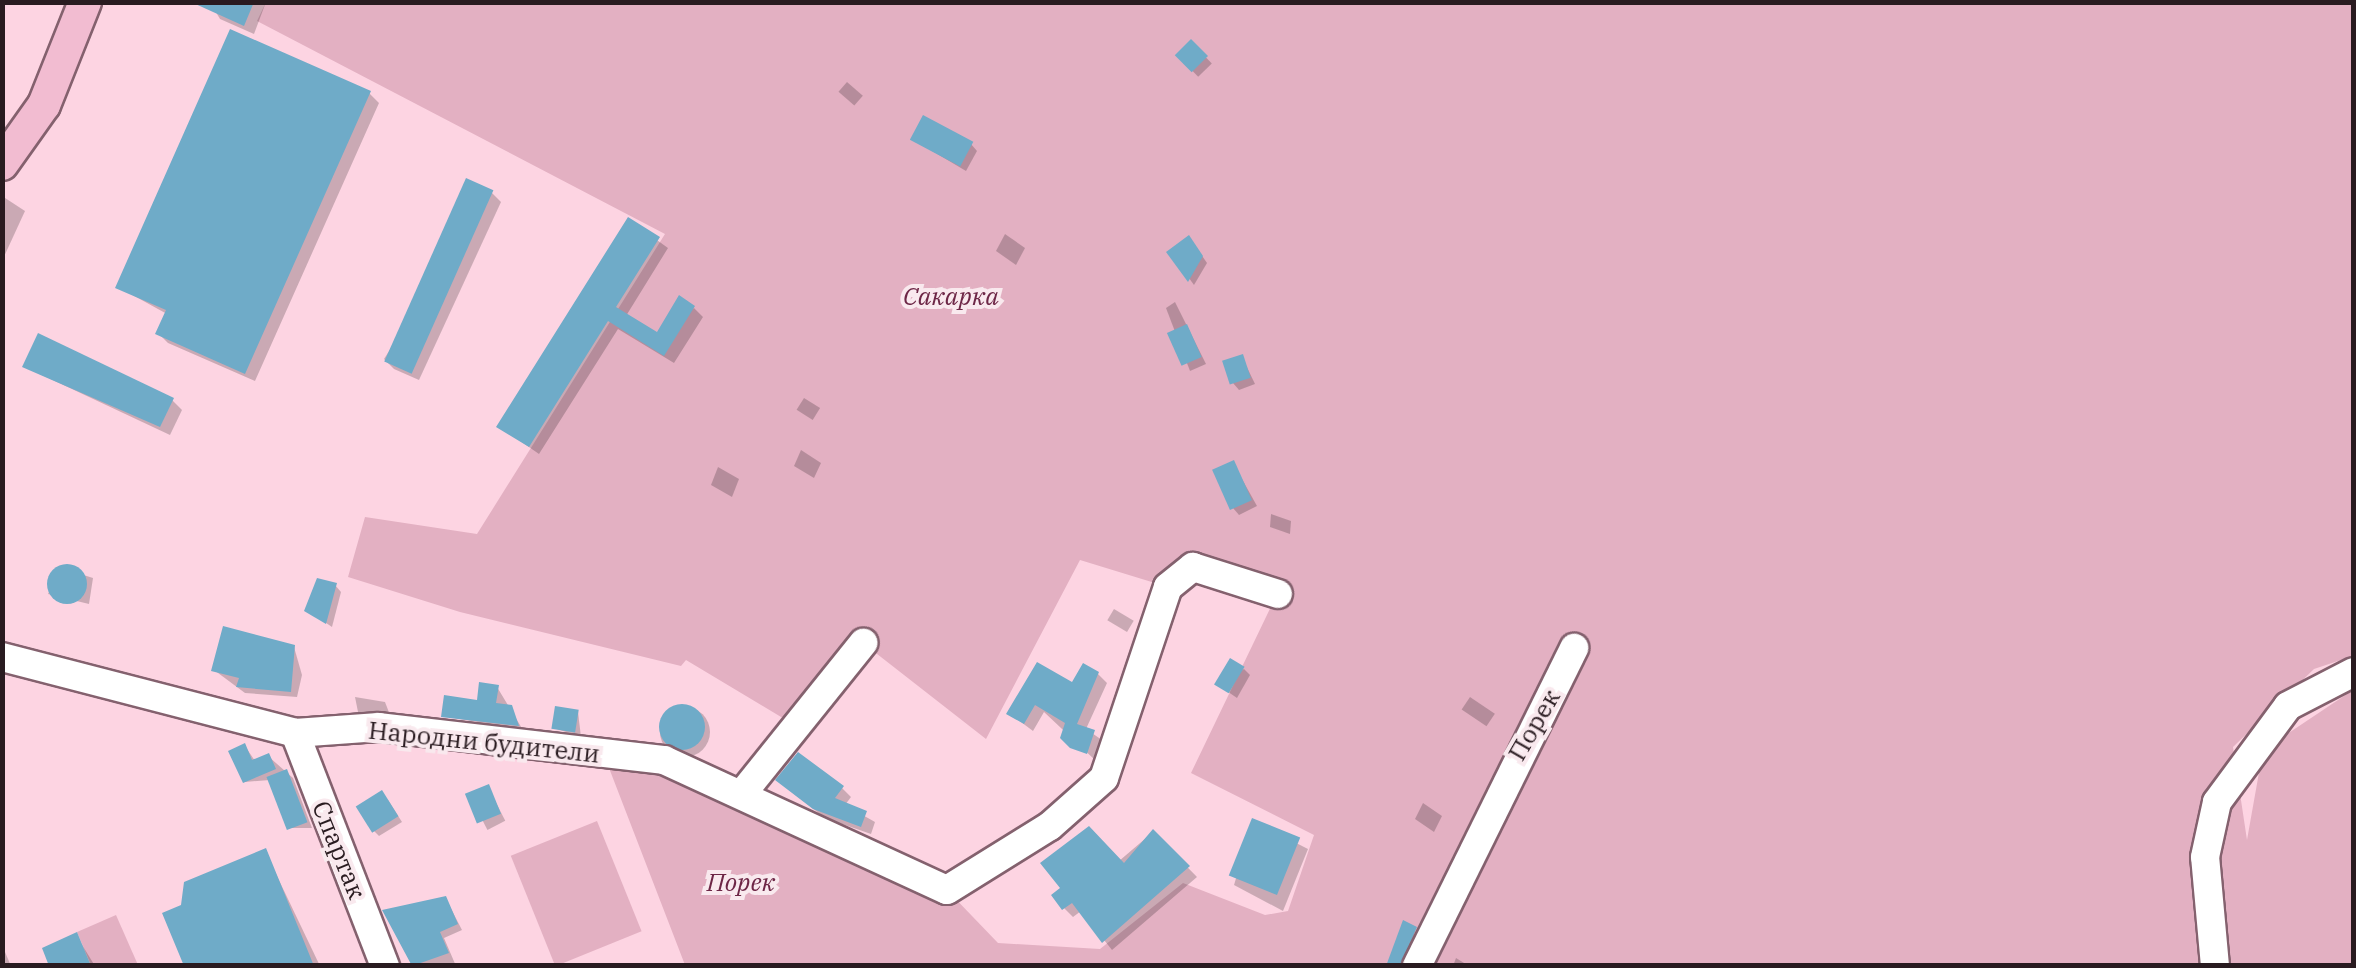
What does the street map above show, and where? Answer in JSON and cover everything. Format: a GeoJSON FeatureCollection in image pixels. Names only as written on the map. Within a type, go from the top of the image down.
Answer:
{"type":"FeatureCollection","features":[{"type":"Feature","properties":{"kind":"main road"},"geometry":{"type":"LineString","coordinates":[[2,164],[44,104],[85,2]]}},
{"type":"Feature","properties":{"kind":"street","name":"Народни будители"},"geometry":{"type":"LineString","coordinates":[[2,657],[295,733],[379,727],[664,760],[745,790],[947,890],[1050,826],[1104,778],[1168,586],[1193,568],[1278,594]]}},
{"type":"Feature","properties":{"kind":"street"},"geometry":{"type":"LineString","coordinates":[[745,790],[863,643]]}},
{"type":"Feature","properties":{"kind":"street","name":"Порек"},"geometry":{"type":"LineString","coordinates":[[1417,966],[1574,648]]}},
{"type":"Feature","properties":{"kind":"street"},"geometry":{"type":"LineString","coordinates":[[2215,966],[2204,856],[2217,802],[2288,706],[2354,672]]}},
{"type":"Feature","properties":{"kind":"street","name":"Спартак"},"geometry":{"type":"LineString","coordinates":[[295,733],[385,966]]}},
{"type":"Feature","properties":{"kind":"green space","name":"Сакарка"},"geometry":{"type":"Polygon","coordinates":[[[266,2],[2353,3],[2353,656],[2314,669],[2233,747],[2247,840],[2263,750],[2353,690],[2353,965],[685,965],[604,755],[664,760],[947,890],[998,943],[1100,949],[1183,883],[1265,915],[1288,911],[1314,835],[1191,773],[1277,594],[1194,568],[1168,587],[1080,560],[986,739],[863,643],[796,726],[686,660],[681,666],[460,612],[348,577],[365,517],[477,534],[665,234],[257,21],[266,2]]]}},
{"type":"Feature","properties":{"kind":"green space"},"geometry":{"type":"Polygon","coordinates":[[[597,821],[642,931],[555,966],[511,856],[597,821]]]}},
{"type":"Feature","properties":{"kind":"green space"},"geometry":{"type":"Polygon","coordinates":[[[116,915],[138,965],[91,965],[77,932],[116,915]]]}},
{"type":"Feature","properties":{"kind":"building"},"geometry":{"type":"Polygon","coordinates":[[[191,2],[254,2],[244,26],[191,2]]]}},
{"type":"Feature","properties":{"kind":"building"},"geometry":{"type":"Polygon","coordinates":[[[230,29],[371,91],[245,374],[155,334],[166,310],[115,288],[230,29]]]}},
{"type":"Feature","properties":{"kind":"building"},"geometry":{"type":"Polygon","coordinates":[[[1191,39],[1208,56],[1192,72],[1175,55],[1191,39]]]}},
{"type":"Feature","properties":{"kind":"building"},"geometry":{"type":"Polygon","coordinates":[[[923,115],[973,142],[960,166],[910,140],[923,115]]]}},
{"type":"Feature","properties":{"kind":"building"},"geometry":{"type":"Polygon","coordinates":[[[466,178],[493,190],[412,374],[384,362],[466,178]]]}},
{"type":"Feature","properties":{"kind":"building"},"geometry":{"type":"Polygon","coordinates":[[[628,217],[660,237],[616,307],[657,332],[679,295],[695,306],[664,356],[608,321],[529,447],[496,427],[628,217]]]}},
{"type":"Feature","properties":{"kind":"building"},"geometry":{"type":"Polygon","coordinates":[[[1189,235],[1203,256],[1188,282],[1166,252],[1189,235]]]}},
{"type":"Feature","properties":{"kind":"building"},"geometry":{"type":"Polygon","coordinates":[[[1187,324],[1202,357],[1182,366],[1167,333],[1187,324]]]}},
{"type":"Feature","properties":{"kind":"building"},"geometry":{"type":"Polygon","coordinates":[[[38,333],[174,398],[160,427],[22,367],[38,333]]]}},
{"type":"Feature","properties":{"kind":"building"},"geometry":{"type":"Polygon","coordinates":[[[1243,354],[1251,378],[1230,385],[1222,361],[1243,354]]]}},
{"type":"Feature","properties":{"kind":"building"},"geometry":{"type":"Polygon","coordinates":[[[1234,460],[1252,500],[1230,510],[1212,470],[1234,460]]]}},
{"type":"Feature","properties":{"kind":"building"},"geometry":{"type":"Polygon","coordinates":[[[67,564],[81,570],[87,584],[81,598],[67,604],[53,598],[47,584],[53,570],[67,564]]]}},
{"type":"Feature","properties":{"kind":"building"},"geometry":{"type":"Polygon","coordinates":[[[317,578],[337,583],[326,624],[304,611],[317,578]]]}},
{"type":"Feature","properties":{"kind":"building"},"geometry":{"type":"Polygon","coordinates":[[[223,626],[295,645],[291,692],[236,687],[239,678],[211,671],[223,626]]]}},
{"type":"Feature","properties":{"kind":"building"},"geometry":{"type":"Polygon","coordinates":[[[1230,658],[1245,667],[1229,693],[1214,685],[1230,658]]]}},
{"type":"Feature","properties":{"kind":"building"},"geometry":{"type":"Polygon","coordinates":[[[1037,662],[1072,682],[1083,663],[1099,672],[1077,724],[1095,730],[1087,754],[1070,748],[1060,738],[1065,723],[1035,705],[1024,724],[1006,714],[1037,662]]]}},
{"type":"Feature","properties":{"kind":"building"},"geometry":{"type":"Polygon","coordinates":[[[479,682],[499,685],[496,703],[512,705],[519,726],[441,717],[444,695],[477,700],[479,682]]]}},
{"type":"Feature","properties":{"kind":"building"},"geometry":{"type":"Polygon","coordinates":[[[682,704],[698,711],[705,727],[698,743],[682,750],[666,743],[659,727],[666,711],[682,704]]]}},
{"type":"Feature","properties":{"kind":"building"},"geometry":{"type":"Polygon","coordinates":[[[555,706],[579,710],[575,732],[551,729],[555,706]]]}},
{"type":"Feature","properties":{"kind":"building"},"geometry":{"type":"Polygon","coordinates":[[[245,743],[252,760],[269,753],[276,769],[243,783],[228,751],[245,743]]]}},
{"type":"Feature","properties":{"kind":"building"},"geometry":{"type":"Polygon","coordinates":[[[798,752],[844,786],[835,798],[867,811],[861,827],[813,809],[775,780],[798,752]]]}},
{"type":"Feature","properties":{"kind":"building"},"geometry":{"type":"Polygon","coordinates":[[[287,769],[307,822],[287,830],[266,777],[287,769]]]}},
{"type":"Feature","properties":{"kind":"building"},"geometry":{"type":"Polygon","coordinates":[[[489,784],[501,814],[477,823],[465,794],[489,784]]]}},
{"type":"Feature","properties":{"kind":"building"},"geometry":{"type":"Polygon","coordinates":[[[382,790],[398,816],[372,833],[356,806],[382,790]]]}},
{"type":"Feature","properties":{"kind":"building"},"geometry":{"type":"Polygon","coordinates":[[[1252,818],[1300,837],[1277,895],[1229,875],[1252,818]]]}},
{"type":"Feature","properties":{"kind":"building"},"geometry":{"type":"Polygon","coordinates":[[[1089,826],[1124,863],[1153,829],[1190,866],[1102,943],[1072,903],[1062,910],[1051,895],[1060,888],[1040,863],[1089,826]]]}},
{"type":"Feature","properties":{"kind":"building"},"geometry":{"type":"Polygon","coordinates":[[[266,848],[314,966],[184,966],[162,913],[181,905],[184,882],[266,848]]]}},
{"type":"Feature","properties":{"kind":"building"},"geometry":{"type":"Polygon","coordinates":[[[446,896],[458,924],[440,932],[449,953],[412,966],[382,910],[446,896]]]}},
{"type":"Feature","properties":{"kind":"building"},"geometry":{"type":"Polygon","coordinates":[[[1403,920],[1417,927],[1400,966],[1386,966],[1403,920]]]}},
{"type":"Feature","properties":{"kind":"building"},"geometry":{"type":"Polygon","coordinates":[[[77,932],[91,966],[49,966],[42,948],[77,932]]]}}]}
